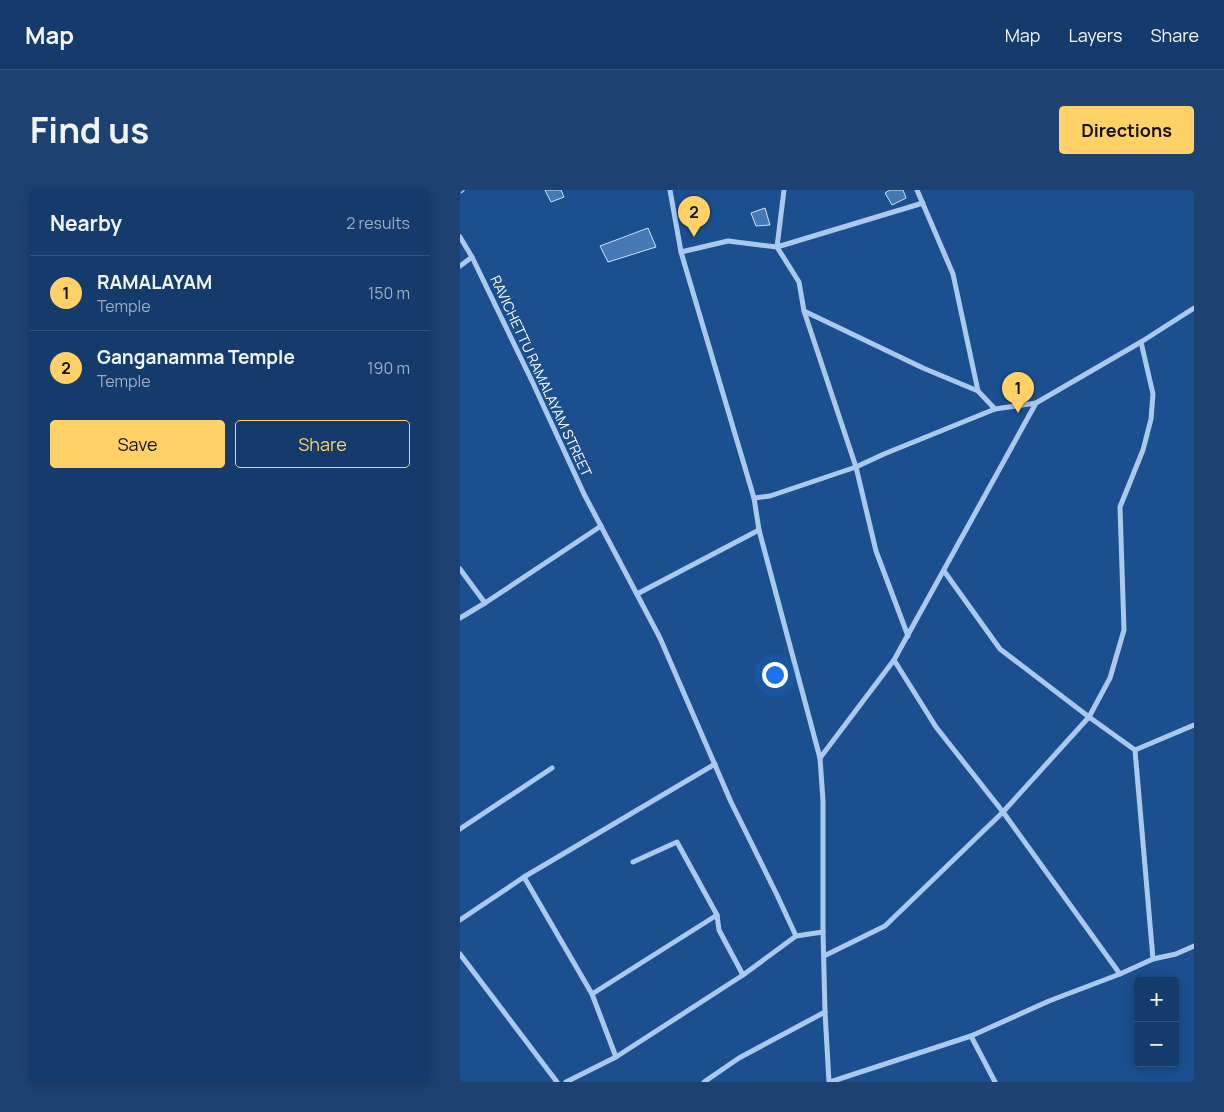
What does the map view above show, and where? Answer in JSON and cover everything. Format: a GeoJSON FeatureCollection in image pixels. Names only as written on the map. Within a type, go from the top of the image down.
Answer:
{"type":"FeatureCollection","features":[{"type":"Feature","properties":{"kind":"street"},"geometry":{"type":"LineString","coordinates":[[670,190],[681,252],[754,498],[759,530],[820,758],[823,800],[825,1012],[829,1082],[972,1036],[1049,1001],[1120,974],[1153,959],[1176,954],[1194,946]]}},
{"type":"Feature","properties":{"kind":"street"},"geometry":{"type":"LineString","coordinates":[[784,190],[777,246],[799,282],[804,311],[856,467],[876,551],[908,636]]}},
{"type":"Feature","properties":{"kind":"street"},"geometry":{"type":"LineString","coordinates":[[916,190],[953,274],[978,391]]}},
{"type":"Feature","properties":{"kind":"street"},"geometry":{"type":"LineString","coordinates":[[681,252],[728,241],[777,246],[923,203]]}},
{"type":"Feature","properties":{"kind":"street","name":"RAVICHETTU RAMALAYAM STREET"},"geometry":{"type":"LineString","coordinates":[[460,236],[532,381],[584,494],[660,638],[731,802],[796,936]]}},
{"type":"Feature","properties":{"kind":"street"},"geometry":{"type":"LineString","coordinates":[[460,266],[472,257]]}},
{"type":"Feature","properties":{"kind":"street"},"geometry":{"type":"LineString","coordinates":[[754,498],[770,496],[856,467],[995,409],[1036,404],[1141,342],[1194,308]]}},
{"type":"Feature","properties":{"kind":"street"},"geometry":{"type":"LineString","coordinates":[[804,311],[923,368],[978,391],[995,409]]}},
{"type":"Feature","properties":{"kind":"street"},"geometry":{"type":"LineString","coordinates":[[824,956],[885,926],[1003,812],[1089,717],[1110,678],[1124,630],[1120,506],[1142,450],[1151,419],[1152,394],[1141,342]]}},
{"type":"Feature","properties":{"kind":"street"},"geometry":{"type":"LineString","coordinates":[[820,758],[894,660],[1036,404]]}},
{"type":"Feature","properties":{"kind":"street"},"geometry":{"type":"LineString","coordinates":[[460,618],[601,526]]}},
{"type":"Feature","properties":{"kind":"street"},"geometry":{"type":"LineString","coordinates":[[637,594],[759,530]]}},
{"type":"Feature","properties":{"kind":"street"},"geometry":{"type":"LineString","coordinates":[[460,569],[484,603]]}},
{"type":"Feature","properties":{"kind":"street"},"geometry":{"type":"LineString","coordinates":[[944,571],[1000,649],[1134,750],[1153,959]]}},
{"type":"Feature","properties":{"kind":"street"},"geometry":{"type":"LineString","coordinates":[[894,660],[936,727],[1003,812],[1120,974]]}},
{"type":"Feature","properties":{"kind":"street"},"geometry":{"type":"LineString","coordinates":[[1134,750],[1194,725]]}},
{"type":"Feature","properties":{"kind":"street"},"geometry":{"type":"LineString","coordinates":[[460,920],[524,877],[715,764]]}},
{"type":"Feature","properties":{"kind":"street"},"geometry":{"type":"LineString","coordinates":[[460,830],[552,768]]}},
{"type":"Feature","properties":{"kind":"street"},"geometry":{"type":"LineString","coordinates":[[634,862],[677,842],[716,916],[719,930],[743,975]]}},
{"type":"Feature","properties":{"kind":"street"},"geometry":{"type":"LineString","coordinates":[[524,877],[592,994],[616,1057]]}},
{"type":"Feature","properties":{"kind":"street"},"geometry":{"type":"LineString","coordinates":[[592,994],[716,916]]}},
{"type":"Feature","properties":{"kind":"street"},"geometry":{"type":"LineString","coordinates":[[566,1082],[616,1057],[743,975],[796,936],[823,932]]}},
{"type":"Feature","properties":{"kind":"street"},"geometry":{"type":"LineString","coordinates":[[460,954],[556,1082]]}},
{"type":"Feature","properties":{"kind":"street"},"geometry":{"type":"LineString","coordinates":[[704,1082],[739,1058],[825,1012]]}},
{"type":"Feature","properties":{"kind":"street"},"geometry":{"type":"LineString","coordinates":[[972,1036],[995,1082]]}},
{"type":"Feature","properties":{"kind":"building"},"geometry":{"type":"Polygon","coordinates":[[[545,190],[561,190],[564,197],[551,202],[545,190]]]}},
{"type":"Feature","properties":{"kind":"building"},"geometry":{"type":"Polygon","coordinates":[[[890,190],[903,190],[906,198],[892,205],[885,193],[890,190]]]}},
{"type":"Feature","properties":{"kind":"building"},"geometry":{"type":"Polygon","coordinates":[[[765,208],[770,225],[756,226],[751,213],[765,208]]]}},
{"type":"Feature","properties":{"kind":"building"},"geometry":{"type":"Polygon","coordinates":[[[648,228],[656,247],[608,262],[600,246],[648,228]]]}},
{"type":"Feature","properties":{"kind":"place","name":"Ganganamma Temple"},"geometry":{"type":"Point","coordinates":[694,237]}},
{"type":"Feature","properties":{"kind":"place","name":"RAMALAYAM"},"geometry":{"type":"Point","coordinates":[1018,413]}}]}
